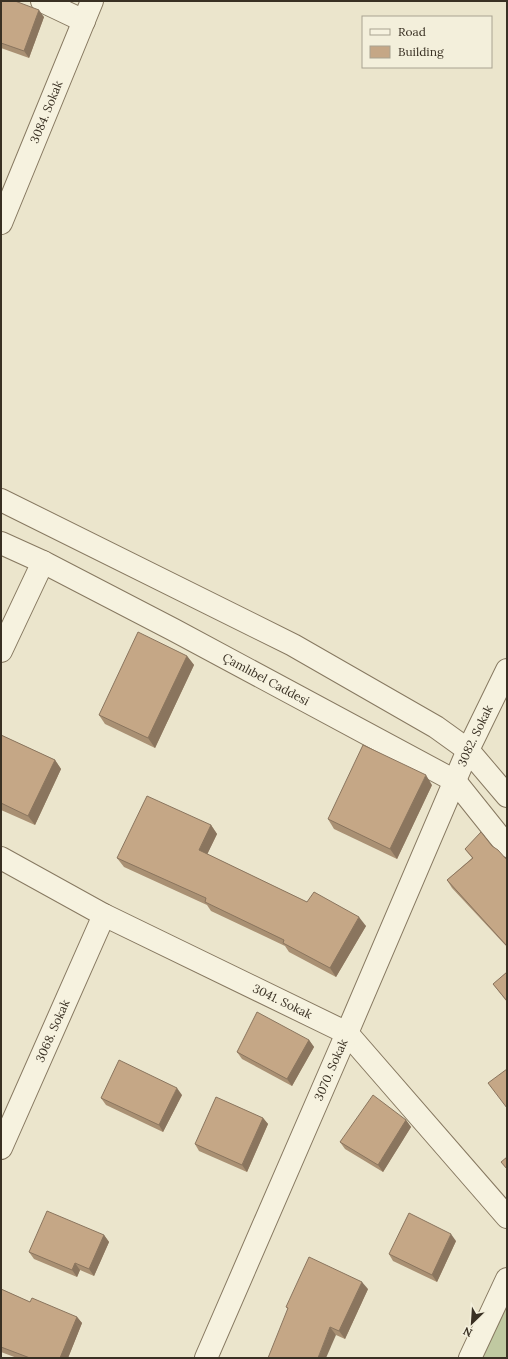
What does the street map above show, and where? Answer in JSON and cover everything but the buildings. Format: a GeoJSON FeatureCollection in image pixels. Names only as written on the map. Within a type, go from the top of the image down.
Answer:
{"type":"FeatureCollection","features":[{"type":"Feature","properties":{"kind":"street"},"geometry":{"type":"LineString","coordinates":[[42,1],[88,11]]}},
{"type":"Feature","properties":{"kind":"street","name":"3084. Sokak"},"geometry":{"type":"LineString","coordinates":[[1,223],[7,193],[88,11]]}},
{"type":"Feature","properties":{"kind":"street"},"geometry":{"type":"LineString","coordinates":[[1,500],[293,645],[436,727],[468,750],[507,796]]}},
{"type":"Feature","properties":{"kind":"street","name":"Çamlıbel Caddesi"},"geometry":{"type":"LineString","coordinates":[[1,543],[43,562],[181,634],[455,780],[507,846]]}},
{"type":"Feature","properties":{"kind":"street"},"geometry":{"type":"LineString","coordinates":[[1,651],[43,562]]}},
{"type":"Feature","properties":{"kind":"street","name":"3082. Sokak"},"geometry":{"type":"LineString","coordinates":[[455,780],[507,670]]}},
{"type":"Feature","properties":{"kind":"street","name":"3070. Sokak"},"geometry":{"type":"LineString","coordinates":[[206,1358],[455,780]]}},
{"type":"Feature","properties":{"kind":"street","name":"3041. Sokak"},"geometry":{"type":"LineString","coordinates":[[1,858],[104,915],[347,1033],[507,1217]]}},
{"type":"Feature","properties":{"kind":"street","name":"3068. Sokak"},"geometry":{"type":"LineString","coordinates":[[1,1148],[104,915]]}},
{"type":"Feature","properties":{"kind":"street"},"geometry":{"type":"LineString","coordinates":[[470,1358],[507,1279]]}},
{"type":"Feature","properties":{"kind":"green space"},"geometry":{"type":"Polygon","coordinates":[[[507,1302],[507,1358],[480,1358],[507,1302]]]}}]}
